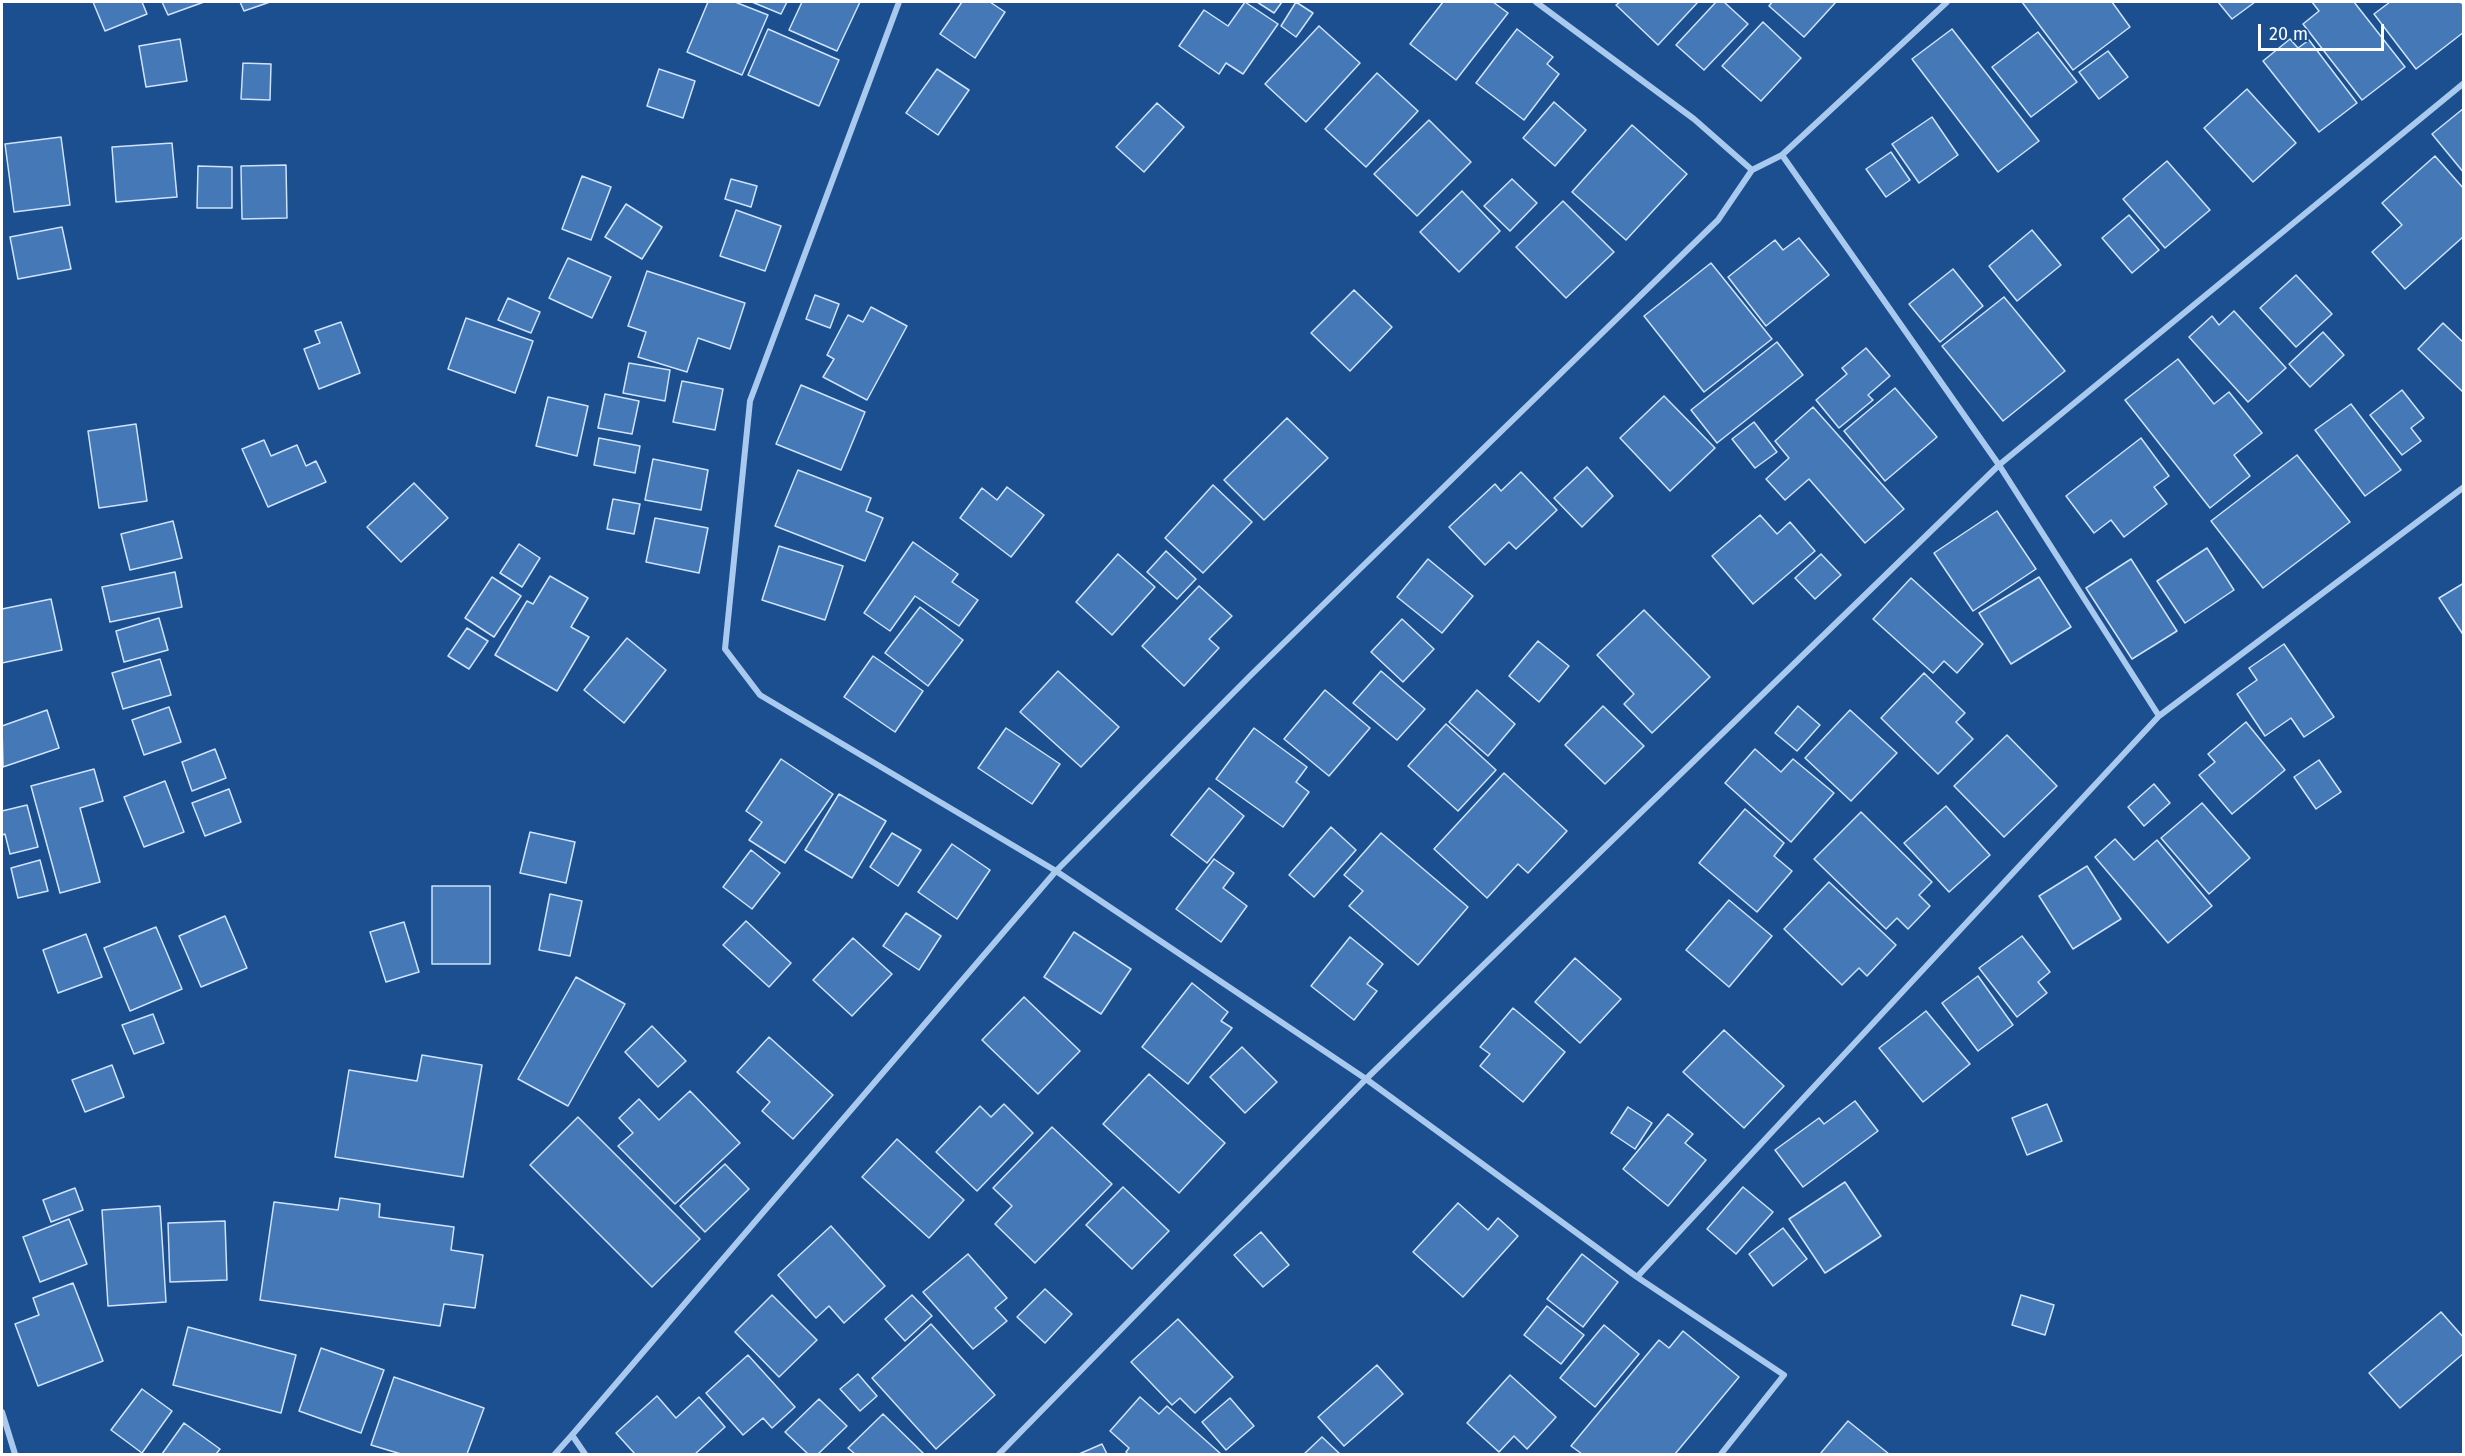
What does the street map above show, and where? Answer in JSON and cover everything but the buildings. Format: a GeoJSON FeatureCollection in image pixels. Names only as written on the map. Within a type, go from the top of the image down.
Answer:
{"type":"FeatureCollection","features":[{"type":"Feature","properties":{"kind":"street"},"geometry":{"type":"LineString","coordinates":[[898,2],[750,401],[725,649],[760,694],[1056,872],[1366,1078],[1637,1277],[1784,1376],[1721,1455]]}},
{"type":"Feature","properties":{"kind":"street"},"geometry":{"type":"LineString","coordinates":[[1536,2],[1694,119],[1752,170]]}},
{"type":"Feature","properties":{"kind":"street"},"geometry":{"type":"LineString","coordinates":[[555,1455],[1056,872],[1252,674],[1718,220],[1752,170],[1782,155],[1947,2]]}},
{"type":"Feature","properties":{"kind":"street"},"geometry":{"type":"LineString","coordinates":[[999,1455],[1366,1078],[1999,465],[2463,83]]}},
{"type":"Feature","properties":{"kind":"street"},"geometry":{"type":"LineString","coordinates":[[1782,155],[1999,465],[2159,716]]}},
{"type":"Feature","properties":{"kind":"street"},"geometry":{"type":"LineString","coordinates":[[1637,1277],[2159,716],[2463,486]]}},
{"type":"Feature","properties":{"kind":"street"},"geometry":{"type":"LineString","coordinates":[[2,1412],[15,1455]]}},
{"type":"Feature","properties":{"kind":"street"},"geometry":{"type":"LineString","coordinates":[[572,1435],[585,1455]]}}]}
